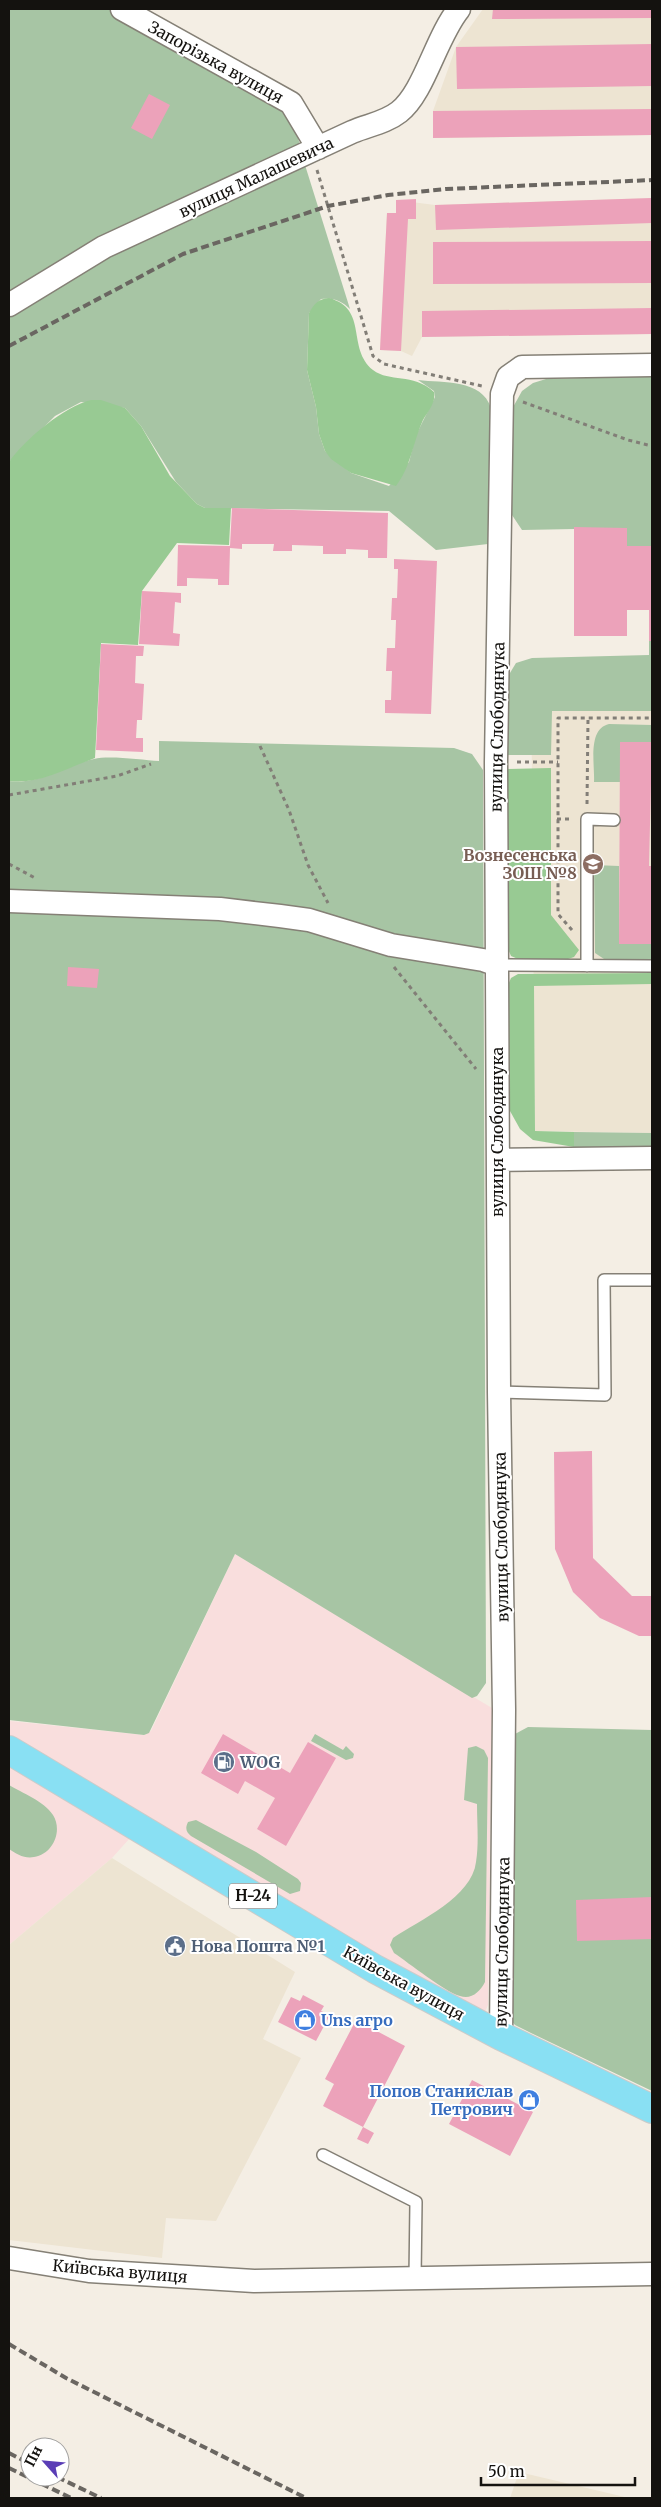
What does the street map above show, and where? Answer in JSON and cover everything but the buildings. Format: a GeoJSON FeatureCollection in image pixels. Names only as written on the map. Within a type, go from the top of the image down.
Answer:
{"type":"FeatureCollection","features":[{"type":"Feature","properties":{"kind":"main road","name":"Київська вулиця"},"geometry":{"type":"LineString","coordinates":[[9,1750],[375,1969],[501,2036],[652,2109]]}},
{"type":"Feature","properties":{"kind":"street","name":"Запорізька вулиця"},"geometry":{"type":"LineString","coordinates":[[122,9],[291,103],[315,149]]}},
{"type":"Feature","properties":{"kind":"street","name":"вулиця Малашевича"},"geometry":{"type":"LineString","coordinates":[[9,305],[104,247],[367,125],[384,121],[409,104],[449,21],[459,9]]}},
{"type":"Feature","properties":{"kind":"street","name":"вулиця Слободянука"},"geometry":{"type":"LineString","coordinates":[[501,2036],[504,1710],[499,1392],[496,762],[502,394],[508,377],[522,367],[652,365]]}},
{"type":"Feature","properties":{"kind":"street"},"geometry":{"type":"LineString","coordinates":[[9,901],[220,909],[309,920],[344,929],[371,940],[483,960],[496,965]]}},
{"type":"Feature","properties":{"kind":"street"},"geometry":{"type":"LineString","coordinates":[[498,1160],[652,1158]]}},
{"type":"Feature","properties":{"kind":"street","name":"Київська вулиця"},"geometry":{"type":"LineString","coordinates":[[9,2258],[89,2270],[254,2281],[652,2274]]}},
{"type":"Feature","properties":{"kind":"lane"},"geometry":{"type":"LineString","coordinates":[[587,966],[587,820],[614,820]]}},
{"type":"Feature","properties":{"kind":"lane"},"geometry":{"type":"LineString","coordinates":[[496,965],[652,966]]}},
{"type":"Feature","properties":{"kind":"lane"},"geometry":{"type":"LineString","coordinates":[[499,1392],[605,1395],[604,1280],[652,1280]]}},
{"type":"Feature","properties":{"kind":"lane"},"geometry":{"type":"LineString","coordinates":[[323,2155],[416,2202],[415,2278]]}},
{"type":"Feature","properties":{"kind":"path"},"geometry":{"type":"LineString","coordinates":[[315,149],[373,356],[384,364],[472,382],[550,414],[652,446]]}},
{"type":"Feature","properties":{"kind":"path"},"geometry":{"type":"LineString","coordinates":[[558,914],[558,718],[652,718]]}},
{"type":"Feature","properties":{"kind":"path"},"geometry":{"type":"LineString","coordinates":[[587,820],[588,718]]}},
{"type":"Feature","properties":{"kind":"path"},"geometry":{"type":"LineString","coordinates":[[260,746],[290,810],[308,865],[322,894],[344,929]]}},
{"type":"Feature","properties":{"kind":"path"},"geometry":{"type":"LineString","coordinates":[[496,762],[558,762]]}},
{"type":"Feature","properties":{"kind":"path"},"geometry":{"type":"LineString","coordinates":[[9,795],[117,776],[151,764]]}},
{"type":"Feature","properties":{"kind":"path"},"geometry":{"type":"LineString","coordinates":[[371,940],[450,1035],[497,1098]]}},
{"type":"Feature","properties":{"kind":"shaded area"},"geometry":{"type":"Polygon","coordinates":[[[483,9],[652,9],[652,135],[433,138],[433,111],[456,47],[483,9]]]}},
{"type":"Feature","properties":{"kind":"shaded area"},"geometry":{"type":"Polygon","coordinates":[[[652,198],[652,334],[422,337],[412,356],[401,351],[380,350],[387,213],[396,213],[396,200],[435,205],[652,198]]]}},
{"type":"Feature","properties":{"kind":"shaded area","name":"Вознесенська ЗОШ №8"},"geometry":{"type":"Polygon","coordinates":[[[652,668],[652,1133],[535,1131],[531,670],[652,668]]]}},
{"type":"Feature","properties":{"kind":"shaded area"},"geometry":{"type":"Polygon","coordinates":[[[235,1554],[492,1708],[488,2005],[484,2014],[480,2015],[9,1740],[10,1721],[144,1735],[151,1731],[235,1554]]]}},
{"type":"Feature","properties":{"kind":"shaded area"},"geometry":{"type":"Polygon","coordinates":[[[9,1764],[130,1838],[112,1858],[9,1945],[9,1764]]]}},
{"type":"Feature","properties":{"kind":"shaded area"},"geometry":{"type":"Polygon","coordinates":[[[112,1858],[295,1972],[263,2039],[301,2058],[216,2221],[166,2218],[162,2258],[9,2240],[9,1945],[112,1858]]]}},
{"type":"Feature","properties":{"kind":"shaded area"},"geometry":{"type":"Polygon","coordinates":[[[519,2472],[629,2498],[510,2498],[519,2472]]]}},
{"type":"Feature","properties":{"kind":"green space"},"geometry":{"type":"Polygon","coordinates":[[[9,9],[108,9],[291,113],[300,145],[9,296],[9,9]]]}},
{"type":"Feature","properties":{"kind":"green space"},"geometry":{"type":"Polygon","coordinates":[[[305,165],[350,309],[337,300],[321,299],[309,313],[307,370],[316,407],[319,434],[325,451],[351,473],[389,486],[409,462],[416,435],[435,397],[434,391],[418,380],[461,384],[471,387],[486,399],[491,408],[488,544],[436,550],[389,511],[205,508],[197,504],[176,482],[141,426],[125,408],[81,402],[55,416],[9,462],[9,313],[108,251],[305,165]]]}},
{"type":"Feature","properties":{"kind":"green space"},"geometry":{"type":"Polygon","coordinates":[[[329,298],[341,303],[349,311],[360,351],[365,361],[373,370],[387,376],[418,382],[434,392],[433,403],[423,420],[405,471],[396,486],[351,473],[331,459],[325,451],[319,434],[316,407],[307,370],[309,313],[317,302],[329,298]]]}},
{"type":"Feature","properties":{"kind":"green space"},"geometry":{"type":"Polygon","coordinates":[[[652,376],[652,546],[627,546],[627,528],[522,530],[508,509],[512,409],[522,391],[533,383],[546,379],[652,376]]]}},
{"type":"Feature","properties":{"kind":"green space"},"geometry":{"type":"Polygon","coordinates":[[[91,400],[101,400],[125,408],[141,426],[170,476],[197,504],[205,508],[231,508],[229,545],[177,543],[142,591],[138,645],[101,643],[95,758],[42,778],[20,782],[9,781],[9,462],[25,443],[46,425],[69,409],[91,400]]]}},
{"type":"Feature","properties":{"kind":"green space"},"geometry":{"type":"Polygon","coordinates":[[[649,641],[652,641],[652,711],[552,711],[551,755],[506,755],[507,678],[516,663],[532,658],[649,655],[649,641]]]}},
{"type":"Feature","properties":{"kind":"green space"},"geometry":{"type":"Polygon","coordinates":[[[609,724],[652,725],[652,742],[620,742],[620,782],[594,782],[593,757],[595,740],[602,727],[609,724]]]}},
{"type":"Feature","properties":{"kind":"green space"},"geometry":{"type":"Polygon","coordinates":[[[159,741],[454,748],[472,754],[483,770],[486,1683],[477,1696],[472,1698],[235,1554],[149,1733],[144,1735],[9,1720],[9,781],[31,780],[100,758],[159,761],[159,741]]]}},
{"type":"Feature","properties":{"kind":"green space"},"geometry":{"type":"Polygon","coordinates":[[[551,768],[551,915],[579,950],[574,957],[568,959],[518,959],[511,956],[508,949],[506,769],[551,768]]]}},
{"type":"Feature","properties":{"kind":"green space"},"geometry":{"type":"Polygon","coordinates":[[[594,865],[619,866],[619,944],[652,944],[652,961],[607,961],[595,953],[594,865]]]}},
{"type":"Feature","properties":{"kind":"green space"},"geometry":{"type":"Polygon","coordinates":[[[652,973],[652,984],[534,986],[535,1131],[574,1132],[574,1147],[533,1140],[520,1129],[510,1111],[508,985],[511,978],[518,974],[652,973]]]}},
{"type":"Feature","properties":{"kind":"green space"},"geometry":{"type":"Polygon","coordinates":[[[574,1132],[652,1133],[652,1147],[574,1147],[574,1132]]]}},
{"type":"Feature","properties":{"kind":"green space"},"geometry":{"type":"Polygon","coordinates":[[[528,1727],[652,1730],[652,2091],[515,2025],[510,2019],[515,1734],[528,1727]]]}},
{"type":"Feature","properties":{"kind":"green space"},"geometry":{"type":"Polygon","coordinates":[[[315,1734],[343,1750],[346,1746],[354,1754],[353,1758],[346,1760],[311,1741],[315,1734]]]}},
{"type":"Feature","properties":{"kind":"green space"},"geometry":{"type":"Polygon","coordinates":[[[476,1746],[484,1750],[488,1758],[485,1982],[475,1994],[464,1997],[445,1989],[427,1977],[394,1953],[390,1945],[393,1938],[455,1897],[472,1875],[476,1862],[477,1848],[477,1804],[464,1800],[468,1748],[476,1746]]]}},
{"type":"Feature","properties":{"kind":"green space"},"geometry":{"type":"Polygon","coordinates":[[[9,1785],[39,1801],[49,1810],[56,1821],[57,1828],[54,1841],[51,1847],[41,1855],[24,1857],[9,1849],[9,1785]]]}},
{"type":"Feature","properties":{"kind":"green space"},"geometry":{"type":"Polygon","coordinates":[[[196,1820],[256,1852],[298,1879],[301,1883],[300,1891],[290,1894],[191,1836],[187,1830],[187,1824],[196,1820]]]}},
{"type":"Feature","properties":{"kind":"railway"},"geometry":{"type":"LineString","coordinates":[[9,346],[183,254],[328,206],[388,195],[446,189],[652,180]]}},
{"type":"Feature","properties":{"kind":"railway"},"geometry":{"type":"LineString","coordinates":[[9,2344],[66,2378],[306,2498]]}},
{"type":"Feature","properties":{"kind":"railway"},"geometry":{"type":"LineString","coordinates":[[9,2453],[20,2459]]}},
{"type":"Feature","properties":{"kind":"railway"},"geometry":{"type":"LineString","coordinates":[[9,2468],[71,2498]]}},
{"type":"Feature","properties":{"kind":"railway"},"geometry":{"type":"LineString","coordinates":[[70,2483],[101,2498]]}},
{"type":"Feature","properties":{"kind":"place","name":"Вознесенська ЗОШ №8"},"geometry":{"type":"Point","coordinates":[593,864]}},
{"type":"Feature","properties":{"kind":"place","name":"WOG"},"geometry":{"type":"Point","coordinates":[224,1762]}},
{"type":"Feature","properties":{"kind":"place","name":"Нова Пошта №1"},"geometry":{"type":"Point","coordinates":[175,1946]}},
{"type":"Feature","properties":{"kind":"place","name":"Uns агро"},"geometry":{"type":"Point","coordinates":[305,2020]}},
{"type":"Feature","properties":{"kind":"place","name":"Попов Станислав Петрович"},"geometry":{"type":"Point","coordinates":[529,2100]}}]}
